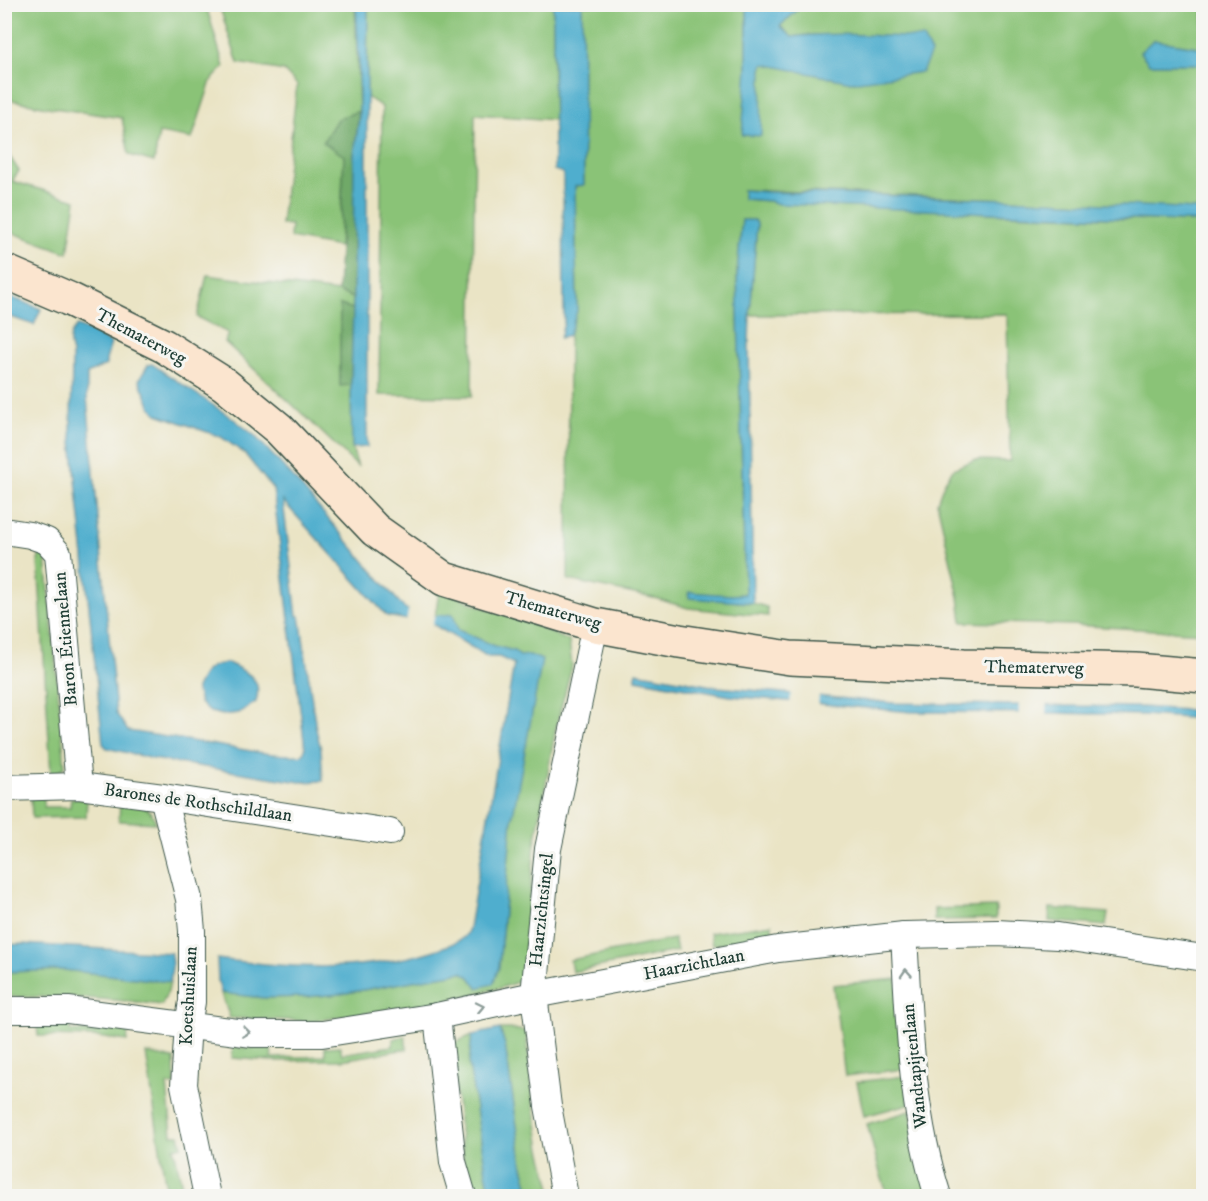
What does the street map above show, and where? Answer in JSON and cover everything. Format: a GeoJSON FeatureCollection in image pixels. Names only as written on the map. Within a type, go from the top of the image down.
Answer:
{"type":"FeatureCollection","features":[{"type":"Feature","properties":{"kind":"street","name":"Thematerweg"},"geometry":{"type":"LineString","coordinates":[[4,271],[69,299],[164,346],[224,384],[279,429],[375,530],[444,579],[595,625],[790,658],[964,666],[1136,670],[1203,676]]}},
{"type":"Feature","properties":{"kind":"street","name":"Baron Étiennelaan"},"geometry":{"type":"LineString","coordinates":[[4,531],[30,535],[47,541],[58,553],[79,786]]}},
{"type":"Feature","properties":{"kind":"street","name":"Haarzichtsingel"},"geometry":{"type":"LineString","coordinates":[[565,1197],[548,1106],[534,995],[548,849],[595,625]]}},
{"type":"Feature","properties":{"kind":"street","name":"Barones de Rothschildlaan"},"geometry":{"type":"LineString","coordinates":[[4,788],[79,786],[163,796],[390,832]]}},
{"type":"Feature","properties":{"kind":"street","name":"Koetshuislaan"},"geometry":{"type":"LineString","coordinates":[[163,796],[189,898],[192,931],[190,1013],[184,1085],[207,1197]]}},
{"type":"Feature","properties":{"kind":"street","name":"Haarzichtlaan"},"geometry":{"type":"LineString","coordinates":[[4,1010],[190,1013],[254,1034],[322,1034],[437,1016],[534,995],[778,949],[904,935],[997,933],[1057,936],[1203,958]]}},
{"type":"Feature","properties":{"kind":"street","name":"Wandtapijtenlaan"},"geometry":{"type":"LineString","coordinates":[[904,935],[912,1066],[922,1135],[938,1197]]}},
{"type":"Feature","properties":{"kind":"street"},"geometry":{"type":"LineString","coordinates":[[437,1016],[453,1162],[463,1197]]}},
{"type":"Feature","properties":{"kind":"green space"},"geometry":{"type":"Polygon","coordinates":[[[5,4],[206,5],[224,67],[211,81],[192,139],[159,133],[154,162],[129,155],[122,118],[6,99],[5,111],[5,4]]]}},
{"type":"Feature","properties":{"kind":"green space"},"geometry":{"type":"Polygon","coordinates":[[[219,5],[355,5],[359,111],[337,119],[344,156],[339,247],[290,238],[291,225],[281,224],[297,85],[284,71],[238,63],[219,5]]]}},
{"type":"Feature","properties":{"kind":"green space"},"geometry":{"type":"Polygon","coordinates":[[[368,5],[553,5],[554,120],[475,114],[472,396],[379,395],[382,107],[367,97],[368,5]]]}},
{"type":"Feature","properties":{"kind":"green space"},"geometry":{"type":"Polygon","coordinates":[[[582,5],[747,5],[747,69],[762,69],[764,63],[851,82],[871,36],[807,35],[792,37],[780,26],[803,5],[1203,5],[1203,48],[1153,40],[1150,64],[1203,64],[1203,210],[1009,199],[743,190],[753,200],[1203,222],[1203,633],[1072,625],[962,622],[959,597],[937,502],[944,483],[953,469],[974,460],[1010,461],[1007,314],[750,315],[757,224],[754,220],[742,220],[737,272],[745,594],[731,595],[736,602],[767,607],[768,616],[688,608],[658,599],[568,580],[569,335],[577,311],[575,186],[584,185],[582,5]]]}},
{"type":"Feature","properties":{"kind":"green space"},"geometry":{"type":"Polygon","coordinates":[[[359,111],[354,156],[353,298],[338,292],[344,156],[323,142],[337,119],[359,111]]]}},
{"type":"Feature","properties":{"kind":"green space"},"geometry":{"type":"Polygon","coordinates":[[[4,148],[19,171],[12,181],[76,200],[68,253],[5,230],[4,148]]]}},
{"type":"Feature","properties":{"kind":"green space"},"geometry":{"type":"Polygon","coordinates":[[[207,275],[338,292],[353,298],[353,309],[340,305],[340,385],[351,385],[352,448],[358,467],[225,342],[228,333],[197,317],[207,275]]]}},
{"type":"Feature","properties":{"kind":"green space"},"geometry":{"type":"Polygon","coordinates":[[[340,305],[353,309],[351,385],[340,386],[340,305]]]}},
{"type":"Feature","properties":{"kind":"green space"},"geometry":{"type":"Polygon","coordinates":[[[40,554],[46,557],[65,767],[51,773],[38,560],[40,554]]]}},
{"type":"Feature","properties":{"kind":"green space"},"geometry":{"type":"Polygon","coordinates":[[[440,587],[474,604],[535,625],[569,641],[572,666],[556,727],[535,844],[524,980],[440,1002],[313,1021],[230,1018],[221,993],[264,998],[341,994],[462,972],[470,977],[478,988],[499,967],[530,655],[520,656],[514,651],[495,646],[458,630],[453,614],[435,616],[440,587]]]}},
{"type":"Feature","properties":{"kind":"green space"},"geometry":{"type":"Polygon","coordinates":[[[31,797],[44,798],[44,807],[70,807],[71,798],[87,800],[86,817],[32,818],[31,797]]]}},
{"type":"Feature","properties":{"kind":"green space"},"geometry":{"type":"Polygon","coordinates":[[[120,802],[142,806],[151,812],[156,823],[119,821],[120,802]]]}},
{"type":"Feature","properties":{"kind":"green space"},"geometry":{"type":"Polygon","coordinates":[[[996,907],[996,919],[934,920],[934,909],[996,907]]]}},
{"type":"Feature","properties":{"kind":"green space"},"geometry":{"type":"Polygon","coordinates":[[[1050,908],[1108,913],[1106,926],[1049,921],[1050,908]]]}},
{"type":"Feature","properties":{"kind":"green space"},"geometry":{"type":"Polygon","coordinates":[[[772,924],[773,936],[712,945],[710,933],[772,924]]]}},
{"type":"Feature","properties":{"kind":"green space"},"geometry":{"type":"Polygon","coordinates":[[[674,939],[677,951],[572,972],[570,960],[674,939]]]}},
{"type":"Feature","properties":{"kind":"green space"},"geometry":{"type":"Polygon","coordinates":[[[64,970],[170,982],[162,1005],[84,998],[5,997],[4,972],[64,970]]]}},
{"type":"Feature","properties":{"kind":"green space"},"geometry":{"type":"Polygon","coordinates":[[[897,979],[905,1069],[845,1076],[833,985],[897,979]]]}},
{"type":"Feature","properties":{"kind":"green space"},"geometry":{"type":"Polygon","coordinates":[[[69,1024],[70,1031],[96,1032],[97,1025],[129,1027],[127,1041],[97,1037],[38,1036],[37,1025],[69,1024]]]}},
{"type":"Feature","properties":{"kind":"green space"},"geometry":{"type":"Polygon","coordinates":[[[500,1029],[526,1031],[541,1149],[553,1196],[531,1196],[523,1167],[505,1045],[500,1029]]]}},
{"type":"Feature","properties":{"kind":"green space"},"geometry":{"type":"Polygon","coordinates":[[[472,1035],[469,1064],[491,1196],[471,1196],[464,1167],[451,1047],[472,1035]]]}},
{"type":"Feature","properties":{"kind":"green space"},"geometry":{"type":"Polygon","coordinates":[[[405,1036],[407,1049],[342,1060],[272,1061],[232,1058],[233,1047],[271,1049],[272,1058],[325,1056],[325,1047],[340,1046],[342,1054],[393,1046],[393,1039],[405,1036]]]}},
{"type":"Feature","properties":{"kind":"green space"},"geometry":{"type":"Polygon","coordinates":[[[146,1053],[174,1059],[175,1085],[167,1085],[172,1135],[179,1135],[182,1146],[174,1148],[184,1196],[167,1196],[146,1053]]]}},
{"type":"Feature","properties":{"kind":"green space"},"geometry":{"type":"Polygon","coordinates":[[[905,1076],[909,1104],[864,1116],[857,1082],[905,1076]]]}},
{"type":"Feature","properties":{"kind":"green space"},"geometry":{"type":"Polygon","coordinates":[[[910,1111],[929,1194],[888,1196],[867,1124],[910,1111]]]}},
{"type":"Feature","properties":{"kind":"water"},"geometry":{"type":"Polygon","coordinates":[[[356,5],[368,5],[367,447],[352,448],[354,156],[359,118],[356,5]]]}},
{"type":"Feature","properties":{"kind":"water"},"geometry":{"type":"Polygon","coordinates":[[[553,5],[582,5],[584,185],[575,186],[577,311],[569,335],[560,338],[564,323],[563,173],[554,170],[553,5]]]}},
{"type":"Feature","properties":{"kind":"water"},"geometry":{"type":"Polygon","coordinates":[[[747,5],[803,5],[780,26],[792,37],[841,34],[923,38],[931,53],[922,72],[851,82],[764,64],[761,136],[742,135],[747,69],[747,5]]]}},
{"type":"Feature","properties":{"kind":"water"},"geometry":{"type":"Polygon","coordinates":[[[1153,40],[1203,48],[1203,64],[1149,64],[1140,52],[1153,40]]]}},
{"type":"Feature","properties":{"kind":"water"},"geometry":{"type":"Polygon","coordinates":[[[743,190],[1009,199],[1181,208],[1203,210],[1203,222],[779,204],[743,199],[743,190]]]}},
{"type":"Feature","properties":{"kind":"water"},"geometry":{"type":"Polygon","coordinates":[[[742,220],[754,220],[757,224],[749,343],[753,603],[689,598],[689,592],[745,594],[737,272],[742,220]]]}},
{"type":"Feature","properties":{"kind":"water"},"geometry":{"type":"Polygon","coordinates":[[[5,295],[41,309],[34,325],[5,315],[5,295]]]}},
{"type":"Feature","properties":{"kind":"water"},"geometry":{"type":"Polygon","coordinates":[[[77,326],[111,343],[106,365],[87,374],[87,397],[116,713],[128,731],[276,754],[302,755],[305,749],[273,489],[244,453],[221,437],[157,414],[151,407],[139,380],[148,365],[152,364],[255,436],[405,609],[435,616],[453,614],[458,630],[495,646],[514,651],[520,656],[530,655],[542,660],[512,820],[499,967],[493,984],[478,988],[470,977],[462,972],[341,994],[264,998],[221,993],[217,959],[271,965],[352,966],[379,963],[432,951],[465,936],[469,928],[514,664],[499,657],[488,657],[434,625],[387,616],[283,501],[297,616],[300,616],[316,729],[321,749],[323,781],[300,782],[153,759],[107,748],[103,744],[71,431],[72,354],[70,339],[77,326]]]}},
{"type":"Feature","properties":{"kind":"water"},"geometry":{"type":"Polygon","coordinates":[[[228,663],[252,677],[258,694],[256,702],[239,713],[223,715],[210,712],[200,703],[196,688],[207,670],[216,665],[228,663]]]}},
{"type":"Feature","properties":{"kind":"water"},"geometry":{"type":"Polygon","coordinates":[[[636,672],[718,687],[894,703],[1142,707],[1203,711],[1203,719],[1142,715],[911,712],[730,696],[636,679],[636,672]]]}},
{"type":"Feature","properties":{"kind":"water"},"geometry":{"type":"Polygon","coordinates":[[[23,944],[171,953],[170,982],[64,970],[5,972],[5,945],[23,944]]]}},
{"type":"Feature","properties":{"kind":"water"},"geometry":{"type":"Polygon","coordinates":[[[500,1029],[505,1045],[523,1167],[531,1196],[491,1196],[486,1172],[469,1064],[472,1035],[500,1029]]]}},
{"type":"Feature","properties":{"kind":"pier"},"geometry":{"type":"Polygon","coordinates":[[[409,607],[435,613],[432,627],[406,623],[409,607]]]}},
{"type":"Feature","properties":{"kind":"pier"},"geometry":{"type":"Polygon","coordinates":[[[791,691],[819,693],[818,707],[790,705],[791,691]]]}},
{"type":"Feature","properties":{"kind":"pier"},"geometry":{"type":"Polygon","coordinates":[[[1019,701],[1047,702],[1047,716],[1019,716],[1019,701]]]}}]}
